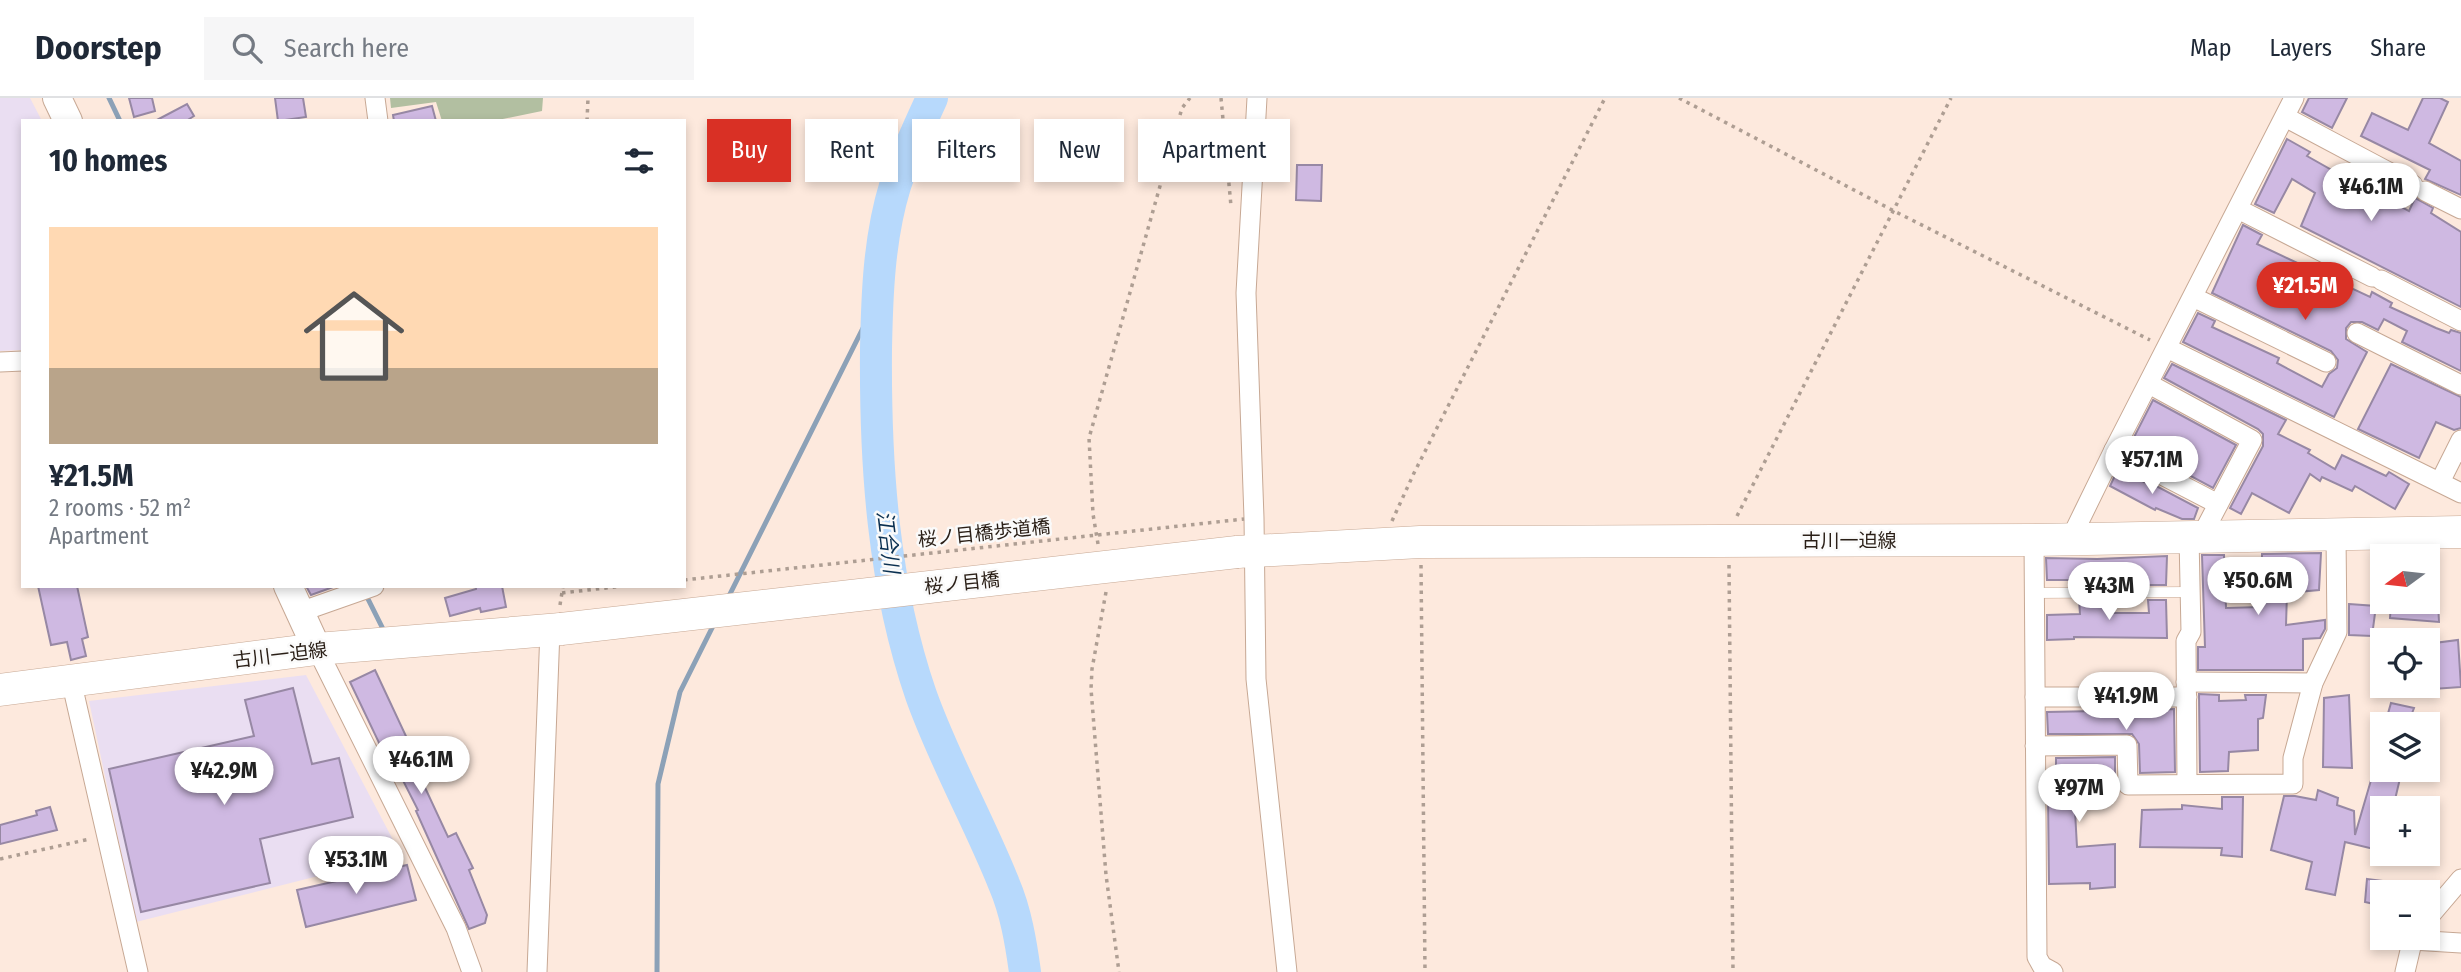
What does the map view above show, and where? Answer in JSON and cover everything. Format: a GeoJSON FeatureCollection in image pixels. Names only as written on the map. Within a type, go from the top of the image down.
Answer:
{"type":"FeatureCollection","features":[{"type":"Feature","properties":{"kind":"main road","name":"古川一迫線"},"geometry":{"type":"LineString","coordinates":[[1246,552],[1420,542],[2034,540],[2461,533]]}},
{"type":"Feature","properties":{"kind":"main road","name":"桜ノ目橋"},"geometry":{"type":"LineString","coordinates":[[556,629],[1246,552]]}},
{"type":"Feature","properties":{"kind":"main road","name":"古川一迫線"},"geometry":{"type":"LineString","coordinates":[[0,690],[317,649],[556,629]]}},
{"type":"Feature","properties":{"kind":"street"},"geometry":{"type":"LineString","coordinates":[[57,98],[67,119]]}},
{"type":"Feature","properties":{"kind":"street"},"geometry":{"type":"LineString","coordinates":[[375,98],[379,119]]}},
{"type":"Feature","properties":{"kind":"street"},"geometry":{"type":"LineString","coordinates":[[1257,98],[1246,293],[1246,552],[1256,679],[1287,972]]}},
{"type":"Feature","properties":{"kind":"street"},"geometry":{"type":"LineString","coordinates":[[2071,538],[2294,98]]}},
{"type":"Feature","properties":{"kind":"street"},"geometry":{"type":"LineString","coordinates":[[2285,117],[2461,209]]}},
{"type":"Feature","properties":{"kind":"street"},"geometry":{"type":"LineString","coordinates":[[2238,209],[2461,320]]}},
{"type":"Feature","properties":{"kind":"street"},"geometry":{"type":"LineString","coordinates":[[2193,297],[2326,362]]}},
{"type":"Feature","properties":{"kind":"street"},"geometry":{"type":"LineString","coordinates":[[2357,332],[2461,385]]}},
{"type":"Feature","properties":{"kind":"street"},"geometry":{"type":"LineString","coordinates":[[2167,348],[2461,493]]}},
{"type":"Feature","properties":{"kind":"street"},"geometry":{"type":"LineString","coordinates":[[0,362],[21,361]]}},
{"type":"Feature","properties":{"kind":"street"},"geometry":{"type":"LineString","coordinates":[[2148,384],[2252,440],[2218,504],[2195,537],[2190,592],[2191,632],[2186,641],[2187,784]]}},
{"type":"Feature","properties":{"kind":"street"},"geometry":{"type":"LineString","coordinates":[[2440,482],[2461,440]]}},
{"type":"Feature","properties":{"kind":"street"},"geometry":{"type":"LineString","coordinates":[[2114,450],[2218,504]]}},
{"type":"Feature","properties":{"kind":"street"},"geometry":{"type":"LineString","coordinates":[[2035,746],[2127,745],[2128,785],[2293,784],[2293,758],[2313,683],[2337,632],[2336,534]]}},
{"type":"Feature","properties":{"kind":"street"},"geometry":{"type":"LineString","coordinates":[[2034,540],[2037,957],[2042,966],[2053,972]]}},
{"type":"Feature","properties":{"kind":"street"},"geometry":{"type":"LineString","coordinates":[[289,588],[456,928],[471,972]]}},
{"type":"Feature","properties":{"kind":"street"},"geometry":{"type":"LineString","coordinates":[[300,612],[367,588]]}},
{"type":"Feature","properties":{"kind":"street"},"geometry":{"type":"LineString","coordinates":[[537,972],[556,629]]}},
{"type":"Feature","properties":{"kind":"street"},"geometry":{"type":"LineString","coordinates":[[71,680],[138,972]]}},
{"type":"Feature","properties":{"kind":"street"},"geometry":{"type":"LineString","coordinates":[[2035,697],[2313,683]]}},
{"type":"Feature","properties":{"kind":"street"},"geometry":{"type":"LineString","coordinates":[[2440,904],[2461,879]]}},
{"type":"Feature","properties":{"kind":"street"},"geometry":{"type":"LineString","coordinates":[[2440,941],[2461,943]]}},
{"type":"Feature","properties":{"kind":"street"},"geometry":{"type":"LineString","coordinates":[[2405,972],[2410,950]]}},
{"type":"Feature","properties":{"kind":"lane"},"geometry":{"type":"LineString","coordinates":[[2034,593],[2190,592]]}},
{"type":"Feature","properties":{"kind":"path"},"geometry":{"type":"LineString","coordinates":[[587,119],[588,98]]}},
{"type":"Feature","properties":{"kind":"path"},"geometry":{"type":"LineString","coordinates":[[1099,550],[1093,514],[1089,438],[1182,108],[1190,98]]}},
{"type":"Feature","properties":{"kind":"path"},"geometry":{"type":"LineString","coordinates":[[1221,98],[1231,210]]}},
{"type":"Feature","properties":{"kind":"path"},"geometry":{"type":"LineString","coordinates":[[1382,543],[1414,473],[1605,98]]}},
{"type":"Feature","properties":{"kind":"path"},"geometry":{"type":"LineString","coordinates":[[1679,98],[1894,211],[2167,348]]}},
{"type":"Feature","properties":{"kind":"path"},"geometry":{"type":"LineString","coordinates":[[1733,972],[1729,540],[1738,513],[1951,98]]}},
{"type":"Feature","properties":{"kind":"path","name":"桜ノ目橋歩道橋"},"geometry":{"type":"LineString","coordinates":[[686,580],[1244,519]]}},
{"type":"Feature","properties":{"kind":"path"},"geometry":{"type":"LineString","coordinates":[[1420,542],[1425,972]]}},
{"type":"Feature","properties":{"kind":"path"},"geometry":{"type":"LineString","coordinates":[[1106,584],[1091,689],[1107,875],[1119,972]]}},
{"type":"Feature","properties":{"kind":"path"},"geometry":{"type":"LineString","coordinates":[[562,593],[606,588]]}},
{"type":"Feature","properties":{"kind":"path"},"geometry":{"type":"LineString","coordinates":[[0,859],[106,835]]}},
{"type":"Feature","properties":{"kind":"shaded area"},"geometry":{"type":"Polygon","coordinates":[[[0,98],[30,98],[41,119],[21,119],[21,350],[0,351],[0,98]]]}},
{"type":"Feature","properties":{"kind":"shaded area"},"geometry":{"type":"Polygon","coordinates":[[[306,675],[401,855],[136,922],[89,701],[306,675]]]}},
{"type":"Feature","properties":{"kind":"green space"},"geometry":{"type":"Polygon","coordinates":[[[390,98],[543,98],[542,111],[503,119],[441,119],[436,102],[391,108],[390,98]]]}},
{"type":"Feature","properties":{"kind":"building"},"geometry":{"type":"Polygon","coordinates":[[[129,98],[152,98],[155,111],[134,117],[129,98]]]}},
{"type":"Feature","properties":{"kind":"building"},"geometry":{"type":"Polygon","coordinates":[[[275,98],[303,98],[306,117],[278,119],[275,98]]]}},
{"type":"Feature","properties":{"kind":"building"},"geometry":{"type":"Polygon","coordinates":[[[2309,98],[2347,98],[2332,128],[2302,112],[2309,98]]]}},
{"type":"Feature","properties":{"kind":"building"},"geometry":{"type":"Polygon","coordinates":[[[2423,98],[2440,98],[2448,102],[2429,143],[2461,161],[2461,195],[2425,179],[2430,170],[2361,136],[2372,113],[2408,130],[2423,98]]]}},
{"type":"Feature","properties":{"kind":"building"},"geometry":{"type":"Polygon","coordinates":[[[187,104],[194,116],[189,119],[159,119],[187,104]]]}},
{"type":"Feature","properties":{"kind":"building"},"geometry":{"type":"Polygon","coordinates":[[[432,106],[435,119],[394,119],[393,115],[432,106]]]}},
{"type":"Feature","properties":{"kind":"building"},"geometry":{"type":"Polygon","coordinates":[[[2287,139],[2310,152],[2307,156],[2346,178],[2349,171],[2367,179],[2364,186],[2409,211],[2415,198],[2433,208],[2431,213],[2461,232],[2461,307],[2301,226],[2315,193],[2292,179],[2274,213],[2255,204],[2287,139]]]}},
{"type":"Feature","properties":{"kind":"building"},"geometry":{"type":"Polygon","coordinates":[[[1297,165],[1322,165],[1321,201],[1296,200],[1297,165]]]}},
{"type":"Feature","properties":{"kind":"building"},"geometry":{"type":"Polygon","coordinates":[[[2243,225],[2262,235],[2257,244],[2370,297],[2372,292],[2392,303],[2390,307],[2436,328],[2449,333],[2451,330],[2461,333],[2461,371],[2402,342],[2407,331],[2384,319],[2378,330],[2362,322],[2351,322],[2346,328],[2346,339],[2367,352],[2334,417],[2183,342],[2198,313],[2215,321],[2212,327],[2279,358],[2277,363],[2322,387],[2329,374],[2337,368],[2338,360],[2331,351],[2212,293],[2243,225]]]}},
{"type":"Feature","properties":{"kind":"building"},"geometry":{"type":"Polygon","coordinates":[[[2172,364],[2286,420],[2278,434],[2310,450],[2308,453],[2335,469],[2342,455],[2386,476],[2389,472],[2409,484],[2395,509],[2355,486],[2352,491],[2322,477],[2320,481],[2310,474],[2289,513],[2252,493],[2241,514],[2230,508],[2263,446],[2263,434],[2164,378],[2172,364]]]}},
{"type":"Feature","properties":{"kind":"building"},"geometry":{"type":"Polygon","coordinates":[[[2391,364],[2461,397],[2461,428],[2454,430],[2436,422],[2419,458],[2358,429],[2391,364]]]}},
{"type":"Feature","properties":{"kind":"building"},"geometry":{"type":"Polygon","coordinates":[[[2153,400],[2236,445],[2213,488],[2157,458],[2158,456],[2130,445],[2153,400]]]}},
{"type":"Feature","properties":{"kind":"building"},"geometry":{"type":"Polygon","coordinates":[[[2119,467],[2198,508],[2194,519],[2182,519],[2156,508],[2155,510],[2110,486],[2119,467]]]}},
{"type":"Feature","properties":{"kind":"building"},"geometry":{"type":"Polygon","coordinates":[[[2321,553],[2319,590],[2287,593],[2286,625],[2325,620],[2325,629],[2320,638],[2303,639],[2303,670],[2198,670],[2198,647],[2205,647],[2202,555],[2224,555],[2226,608],[2261,607],[2262,554],[2321,553]]]}},
{"type":"Feature","properties":{"kind":"building"},"geometry":{"type":"Polygon","coordinates":[[[2167,556],[2166,585],[2148,585],[2147,581],[2079,585],[2078,580],[2047,580],[2046,558],[2167,556]]]}},
{"type":"Feature","properties":{"kind":"building"},"geometry":{"type":"Polygon","coordinates":[[[38,588],[77,588],[88,637],[82,639],[86,656],[71,660],[67,642],[51,645],[38,588]]]}},
{"type":"Feature","properties":{"kind":"building"},"geometry":{"type":"Polygon","coordinates":[[[307,588],[330,588],[311,595],[307,588]]]}},
{"type":"Feature","properties":{"kind":"building"},"geometry":{"type":"Polygon","coordinates":[[[502,588],[506,607],[481,612],[480,608],[450,616],[445,598],[476,589],[502,588]]]}},
{"type":"Feature","properties":{"kind":"building"},"geometry":{"type":"Polygon","coordinates":[[[2079,600],[2109,600],[2109,613],[2149,613],[2148,600],[2166,600],[2167,638],[2074,637],[2047,640],[2047,615],[2080,614],[2079,600]]]}},
{"type":"Feature","properties":{"kind":"building"},"geometry":{"type":"Polygon","coordinates":[[[2349,604],[2370,606],[2370,614],[2375,614],[2370,636],[2349,635],[2349,604]]]}},
{"type":"Feature","properties":{"kind":"building"},"geometry":{"type":"Polygon","coordinates":[[[2390,614],[2439,614],[2439,622],[2390,618],[2390,614]]]}},
{"type":"Feature","properties":{"kind":"building"},"geometry":{"type":"Polygon","coordinates":[[[2458,640],[2461,687],[2440,688],[2440,642],[2458,640]]]}},
{"type":"Feature","properties":{"kind":"building"},"geometry":{"type":"Polygon","coordinates":[[[375,670],[411,747],[415,745],[429,776],[421,779],[448,837],[456,833],[473,868],[469,870],[487,915],[485,923],[469,929],[416,811],[418,810],[385,745],[381,747],[350,682],[375,670]]]}},
{"type":"Feature","properties":{"kind":"building"},"geometry":{"type":"Polygon","coordinates":[[[293,688],[312,764],[339,758],[353,817],[260,839],[270,883],[141,912],[109,769],[254,736],[245,700],[293,688]]]}},
{"type":"Feature","properties":{"kind":"building"},"geometry":{"type":"Polygon","coordinates":[[[2199,694],[2219,695],[2219,701],[2246,700],[2245,695],[2266,695],[2263,718],[2258,719],[2258,750],[2229,752],[2228,771],[2200,772],[2199,694]]]}},
{"type":"Feature","properties":{"kind":"building"},"geometry":{"type":"Polygon","coordinates":[[[2349,695],[2352,768],[2323,767],[2324,698],[2349,695]]]}},
{"type":"Feature","properties":{"kind":"building"},"geometry":{"type":"Polygon","coordinates":[[[2391,703],[2414,708],[2412,712],[2388,712],[2391,703]]]}},
{"type":"Feature","properties":{"kind":"building"},"geometry":{"type":"Polygon","coordinates":[[[2174,709],[2175,772],[2140,773],[2139,744],[2132,734],[2048,734],[2047,712],[2174,709]]]}},
{"type":"Feature","properties":{"kind":"building"},"geometry":{"type":"Polygon","coordinates":[[[2115,757],[2113,794],[2074,793],[2077,847],[2115,844],[2115,887],[2090,889],[2090,883],[2049,884],[2048,796],[2056,797],[2056,758],[2115,757]]]}},
{"type":"Feature","properties":{"kind":"building"},"geometry":{"type":"Polygon","coordinates":[[[2370,782],[2399,782],[2396,796],[2370,796],[2370,848],[2345,842],[2335,895],[2306,889],[2312,862],[2271,850],[2284,796],[2316,800],[2318,790],[2338,798],[2337,805],[2354,811],[2355,835],[2370,782]]]}},
{"type":"Feature","properties":{"kind":"building"},"geometry":{"type":"Polygon","coordinates":[[[2222,797],[2243,797],[2242,857],[2221,855],[2222,848],[2140,847],[2142,810],[2182,809],[2182,805],[2222,809],[2222,797]]]}},
{"type":"Feature","properties":{"kind":"building"},"geometry":{"type":"Polygon","coordinates":[[[50,807],[57,830],[0,844],[0,825],[37,815],[36,811],[50,807]]]}},
{"type":"Feature","properties":{"kind":"building"},"geometry":{"type":"Polygon","coordinates":[[[407,865],[416,900],[306,927],[297,890],[407,865]]]}},
{"type":"Feature","properties":{"kind":"building"},"geometry":{"type":"Polygon","coordinates":[[[2367,879],[2374,880],[2370,880],[2370,903],[2365,902],[2367,879]]]}},
{"type":"Feature","properties":{"kind":"waterway"},"geometry":{"type":"LineString","coordinates":[[109,98],[119,119]]}},
{"type":"Feature","properties":{"kind":"waterway","name":"江合川"},"geometry":{"type":"LineString","coordinates":[[932,98],[895,186],[885,226],[880,267],[876,393],[884,524],[898,611],[921,695],[1008,895],[1018,928],[1025,972]]}},
{"type":"Feature","properties":{"kind":"waterway"},"geometry":{"type":"LineString","coordinates":[[728,598],[877,300]]}},
{"type":"Feature","properties":{"kind":"waterway"},"geometry":{"type":"LineString","coordinates":[[366,595],[385,633]]}},
{"type":"Feature","properties":{"kind":"waterway"},"geometry":{"type":"LineString","coordinates":[[657,972],[658,784],[680,692],[715,622]]}}]}
